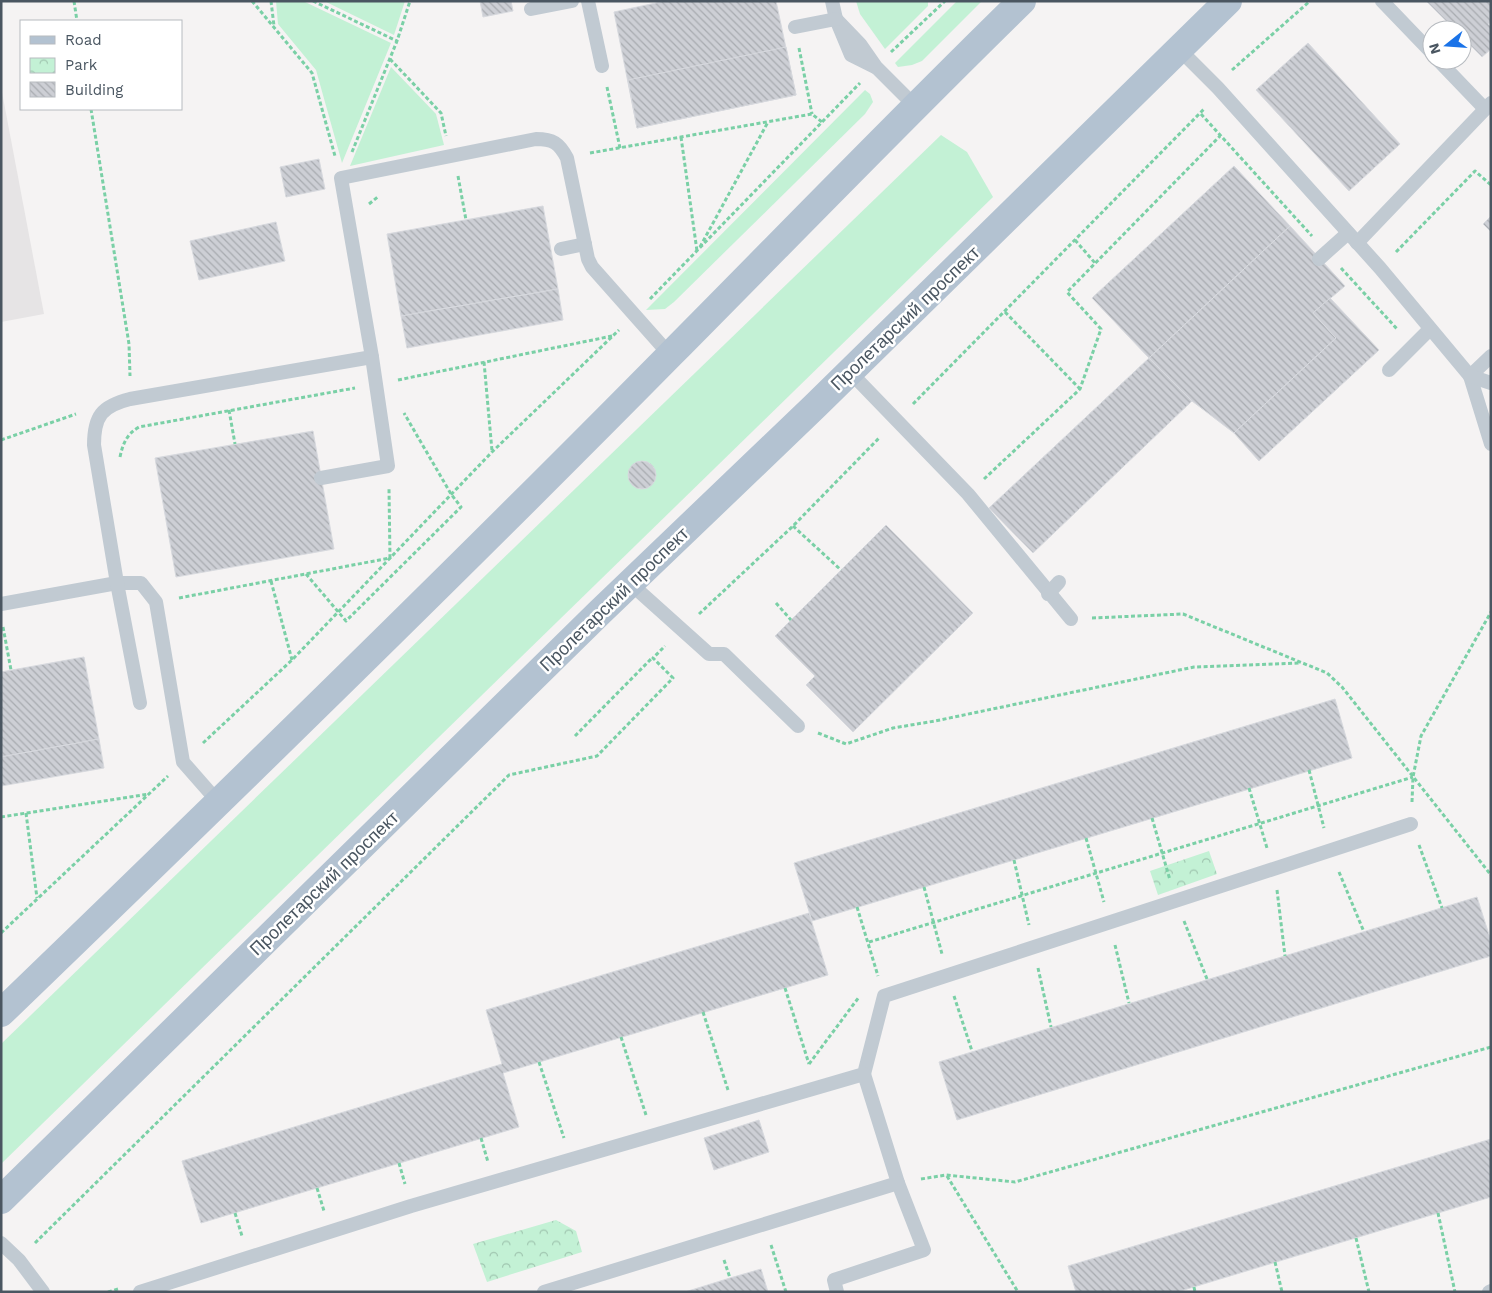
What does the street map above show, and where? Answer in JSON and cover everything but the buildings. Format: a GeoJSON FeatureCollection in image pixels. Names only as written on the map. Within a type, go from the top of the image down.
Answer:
{"type":"FeatureCollection","features":[{"type":"Feature","properties":{"kind":"main road"},"geometry":{"type":"LineString","coordinates":[[1,1013],[219,803],[670,355],[914,106],[1022,1]]}},
{"type":"Feature","properties":{"kind":"main road","name":"Пролетарский проспект"},"geometry":{"type":"LineString","coordinates":[[1,1200],[600,612],[631,584],[1228,1]]}},
{"type":"Feature","properties":{"kind":"lane"},"geometry":{"type":"LineString","coordinates":[[531,9],[572,1]]}},
{"type":"Feature","properties":{"kind":"lane"},"geometry":{"type":"LineString","coordinates":[[588,1],[602,66]]}},
{"type":"Feature","properties":{"kind":"lane"},"geometry":{"type":"LineString","coordinates":[[832,1],[836,19],[860,44],[876,67],[914,106]]}},
{"type":"Feature","properties":{"kind":"lane"},"geometry":{"type":"LineString","coordinates":[[1382,1],[1422,43]]}},
{"type":"Feature","properties":{"kind":"lane"},"geometry":{"type":"LineString","coordinates":[[794,28],[836,19]]}},
{"type":"Feature","properties":{"kind":"lane"},"geometry":{"type":"LineString","coordinates":[[1179,49],[1218,88],[1380,268],[1470,376],[1491,444]]}},
{"type":"Feature","properties":{"kind":"lane"},"geometry":{"type":"LineString","coordinates":[[1323,255],[1352,238],[1488,106],[1449,70]]}},
{"type":"Feature","properties":{"kind":"lane"},"geometry":{"type":"LineString","coordinates":[[321,478],[388,466],[381,383],[372,357],[341,178],[536,139],[548,139],[560,145],[567,158],[585,244],[592,267],[670,355]]}},
{"type":"Feature","properties":{"kind":"lane"},"geometry":{"type":"LineString","coordinates":[[561,249],[585,244]]}},
{"type":"Feature","properties":{"kind":"lane"},"geometry":{"type":"LineString","coordinates":[[1389,370],[1430,329]]}},
{"type":"Feature","properties":{"kind":"lane"},"geometry":{"type":"LineString","coordinates":[[1470,376],[1491,356]]}},
{"type":"Feature","properties":{"kind":"lane"},"geometry":{"type":"LineString","coordinates":[[140,703],[116,583],[94,445],[94,430],[99,416],[107,407],[130,399],[372,357]]}},
{"type":"Feature","properties":{"kind":"lane"},"geometry":{"type":"LineString","coordinates":[[849,371],[968,494],[1048,594],[1071,619]]}},
{"type":"Feature","properties":{"kind":"lane"},"geometry":{"type":"LineString","coordinates":[[1470,376],[1491,382]]}},
{"type":"Feature","properties":{"kind":"lane"},"geometry":{"type":"LineString","coordinates":[[1048,594],[1059,582]]}},
{"type":"Feature","properties":{"kind":"lane"},"geometry":{"type":"LineString","coordinates":[[1,604],[116,583],[141,583],[156,602],[182,762],[219,803]]}},
{"type":"Feature","properties":{"kind":"lane"},"geometry":{"type":"LineString","coordinates":[[631,584],[709,654],[724,654],[798,726]]}},
{"type":"Feature","properties":{"kind":"lane"},"geometry":{"type":"LineString","coordinates":[[837,1292],[834,1280],[924,1250],[898,1183],[864,1074],[884,996],[1411,824]]}},
{"type":"Feature","properties":{"kind":"lane"},"geometry":{"type":"LineString","coordinates":[[140,1292],[402,1209],[864,1074]]}},
{"type":"Feature","properties":{"kind":"lane"},"geometry":{"type":"LineString","coordinates":[[544,1292],[898,1183]]}},
{"type":"Feature","properties":{"kind":"lane"},"geometry":{"type":"LineString","coordinates":[[1,1243],[18,1260],[43,1292]]}},
{"type":"Feature","properties":{"kind":"path"},"geometry":{"type":"LineString","coordinates":[[74,1],[77,20]]}},
{"type":"Feature","properties":{"kind":"path"},"geometry":{"type":"LineString","coordinates":[[252,1],[312,72],[341,178]]}},
{"type":"Feature","properties":{"kind":"path"},"geometry":{"type":"LineString","coordinates":[[271,1],[274,27]]}},
{"type":"Feature","properties":{"kind":"path"},"geometry":{"type":"LineString","coordinates":[[313,1],[397,41]]}},
{"type":"Feature","properties":{"kind":"path"},"geometry":{"type":"LineString","coordinates":[[341,178],[390,59],[410,1]]}},
{"type":"Feature","properties":{"kind":"path"},"geometry":{"type":"LineString","coordinates":[[1,934],[37,898],[292,660],[492,452],[613,336],[876,67],[945,1]]}},
{"type":"Feature","properties":{"kind":"path"},"geometry":{"type":"LineString","coordinates":[[575,736],[682,630],[793,526],[1201,114],[1233,69],[1310,1]]}},
{"type":"Feature","properties":{"kind":"path"},"geometry":{"type":"LineString","coordinates":[[794,28],[812,114],[822,122]]}},
{"type":"Feature","properties":{"kind":"path"},"geometry":{"type":"LineString","coordinates":[[390,59],[441,113]]}},
{"type":"Feature","properties":{"kind":"path"},"geometry":{"type":"LineString","coordinates":[[602,66],[620,148]]}},
{"type":"Feature","properties":{"kind":"path"},"geometry":{"type":"LineString","coordinates":[[91,110],[129,344],[130,399]]}},
{"type":"Feature","properties":{"kind":"path"},"geometry":{"type":"LineString","coordinates":[[603,151],[812,114]]}},
{"type":"Feature","properties":{"kind":"path"},"geometry":{"type":"LineString","coordinates":[[1201,114],[1323,255],[1413,346]]}},
{"type":"Feature","properties":{"kind":"path"},"geometry":{"type":"LineString","coordinates":[[697,252],[768,122]]}},
{"type":"Feature","properties":{"kind":"path"},"geometry":{"type":"LineString","coordinates":[[968,494],[1080,389],[1101,329],[1067,292],[1220,136]]}},
{"type":"Feature","properties":{"kind":"path"},"geometry":{"type":"LineString","coordinates":[[681,137],[697,252]]}},
{"type":"Feature","properties":{"kind":"path"},"geometry":{"type":"LineString","coordinates":[[453,156],[466,220]]}},
{"type":"Feature","properties":{"kind":"path"},"geometry":{"type":"LineString","coordinates":[[1380,268],[1475,171],[1491,185]]}},
{"type":"Feature","properties":{"kind":"path"},"geometry":{"type":"LineString","coordinates":[[449,181],[467,178]]}},
{"type":"Feature","properties":{"kind":"path"},"geometry":{"type":"LineString","coordinates":[[350,226],[376,196],[385,194]]}},
{"type":"Feature","properties":{"kind":"path"},"geometry":{"type":"LineString","coordinates":[[1075,240],[1095,263]]}},
{"type":"Feature","properties":{"kind":"path"},"geometry":{"type":"LineString","coordinates":[[1005,312],[1080,389]]}},
{"type":"Feature","properties":{"kind":"path"},"geometry":{"type":"LineString","coordinates":[[120,458],[123,445],[130,433],[139,426],[381,383],[613,336]]}},
{"type":"Feature","properties":{"kind":"path"},"geometry":{"type":"LineString","coordinates":[[484,362],[492,452]]}},
{"type":"Feature","properties":{"kind":"path"},"geometry":{"type":"LineString","coordinates":[[224,383],[235,444]]}},
{"type":"Feature","properties":{"kind":"path"},"geometry":{"type":"LineString","coordinates":[[306,574],[346,621],[461,507],[381,383]]}},
{"type":"Feature","properties":{"kind":"path"},"geometry":{"type":"LineString","coordinates":[[1,440],[80,413],[99,416]]}},
{"type":"Feature","properties":{"kind":"path"},"geometry":{"type":"LineString","coordinates":[[388,466],[390,558]]}},
{"type":"Feature","properties":{"kind":"path"},"geometry":{"type":"LineString","coordinates":[[793,526],[841,570]]}},
{"type":"Feature","properties":{"kind":"path"},"geometry":{"type":"LineString","coordinates":[[156,602],[390,558]]}},
{"type":"Feature","properties":{"kind":"path"},"geometry":{"type":"LineString","coordinates":[[271,581],[292,660]]}},
{"type":"Feature","properties":{"kind":"path"},"geometry":{"type":"LineString","coordinates":[[776,603],[791,620]]}},
{"type":"Feature","properties":{"kind":"path"},"geometry":{"type":"LineString","coordinates":[[1442,908],[1411,824],[1413,777],[1421,736],[1491,612]]}},
{"type":"Feature","properties":{"kind":"path"},"geometry":{"type":"LineString","coordinates":[[1071,619],[1183,614],[1327,673],[1342,687],[1491,875]]}},
{"type":"Feature","properties":{"kind":"path"},"geometry":{"type":"LineString","coordinates":[[2,623],[11,670]]}},
{"type":"Feature","properties":{"kind":"path"},"geometry":{"type":"LineString","coordinates":[[18,1260],[509,775],[597,756],[673,678],[653,658]]}},
{"type":"Feature","properties":{"kind":"path"},"geometry":{"type":"LineString","coordinates":[[798,726],[846,744],[894,728],[1194,667],[1304,663]]}},
{"type":"Feature","properties":{"kind":"path"},"geometry":{"type":"LineString","coordinates":[[869,942],[1413,777]]}},
{"type":"Feature","properties":{"kind":"path"},"geometry":{"type":"LineString","coordinates":[[1,817],[150,794]]}},
{"type":"Feature","properties":{"kind":"path"},"geometry":{"type":"LineString","coordinates":[[26,813],[37,898]]}},
{"type":"Feature","properties":{"kind":"path"},"geometry":{"type":"LineString","coordinates":[[857,907],[884,996]]}},
{"type":"Feature","properties":{"kind":"path"},"geometry":{"type":"LineString","coordinates":[[872,980],[877,972]]}},
{"type":"Feature","properties":{"kind":"path"},"geometry":{"type":"LineString","coordinates":[[785,988],[816,1088]]}},
{"type":"Feature","properties":{"kind":"path"},"geometry":{"type":"LineString","coordinates":[[809,1064],[860,996]]}},
{"type":"Feature","properties":{"kind":"path"},"geometry":{"type":"LineString","coordinates":[[703,1012],[735,1112]]}},
{"type":"Feature","properties":{"kind":"path"},"geometry":{"type":"LineString","coordinates":[[621,1037],[653,1136]]}},
{"type":"Feature","properties":{"kind":"path"},"geometry":{"type":"LineString","coordinates":[[898,1183],[946,1175],[1015,1182],[1491,1046]]}},
{"type":"Feature","properties":{"kind":"path"},"geometry":{"type":"LineString","coordinates":[[539,1062],[571,1160]]}},
{"type":"Feature","properties":{"kind":"path"},"geometry":{"type":"LineString","coordinates":[[946,1175],[1018,1292]]}},
{"type":"Feature","properties":{"kind":"path"},"geometry":{"type":"LineString","coordinates":[[1438,1213],[1455,1292]]}},
{"type":"Feature","properties":{"kind":"path"},"geometry":{"type":"LineString","coordinates":[[765,1225],[786,1292]]}},
{"type":"Feature","properties":{"kind":"path"},"geometry":{"type":"LineString","coordinates":[[1356,1238],[1369,1292]]}},
{"type":"Feature","properties":{"kind":"path"},"geometry":{"type":"LineString","coordinates":[[1275,1262],[1282,1292]]}},
{"type":"Feature","properties":{"kind":"path"},"geometry":{"type":"LineString","coordinates":[[1194,1286],[1195,1292]]}},
{"type":"Feature","properties":{"kind":"shaded area"},"geometry":{"type":"Polygon","coordinates":[[[1,87],[44,314],[1,322],[1,87]]]}},
{"type":"Feature","properties":{"kind":"green space"},"geometry":{"type":"Polygon","coordinates":[[[276,1],[303,1],[391,43],[342,163],[316,70],[278,24],[276,1]]]}},
{"type":"Feature","properties":{"kind":"green space"},"geometry":{"type":"Polygon","coordinates":[[[324,1],[405,1],[394,35],[324,1]]]}},
{"type":"Feature","properties":{"kind":"green space"},"geometry":{"type":"Polygon","coordinates":[[[856,1],[928,1],[928,6],[885,49],[860,14],[856,1]]]}},
{"type":"Feature","properties":{"kind":"green space"},"geometry":{"type":"Polygon","coordinates":[[[957,1],[982,1],[922,61],[898,67],[895,63],[957,1]]]}},
{"type":"Feature","properties":{"kind":"green space"},"geometry":{"type":"Polygon","coordinates":[[[391,67],[436,114],[444,145],[350,166],[391,67]]]}},
{"type":"Feature","properties":{"kind":"green space"},"geometry":{"type":"Polygon","coordinates":[[[865,90],[870,94],[873,102],[865,114],[674,302],[665,309],[646,310],[865,90]]]}},
{"type":"Feature","properties":{"kind":"green space"},"geometry":{"type":"Polygon","coordinates":[[[941,135],[967,152],[993,197],[1,1164],[1,1044],[941,135]]]}},
{"type":"Feature","properties":{"kind":"green space"},"geometry":{"type":"Polygon","coordinates":[[[1209,851],[1217,874],[1158,895],[1150,871],[1209,851]]]}},
{"type":"Feature","properties":{"kind":"green space"},"geometry":{"type":"Polygon","coordinates":[[[556,1220],[576,1231],[582,1252],[487,1282],[473,1244],[556,1220]]]}}]}
